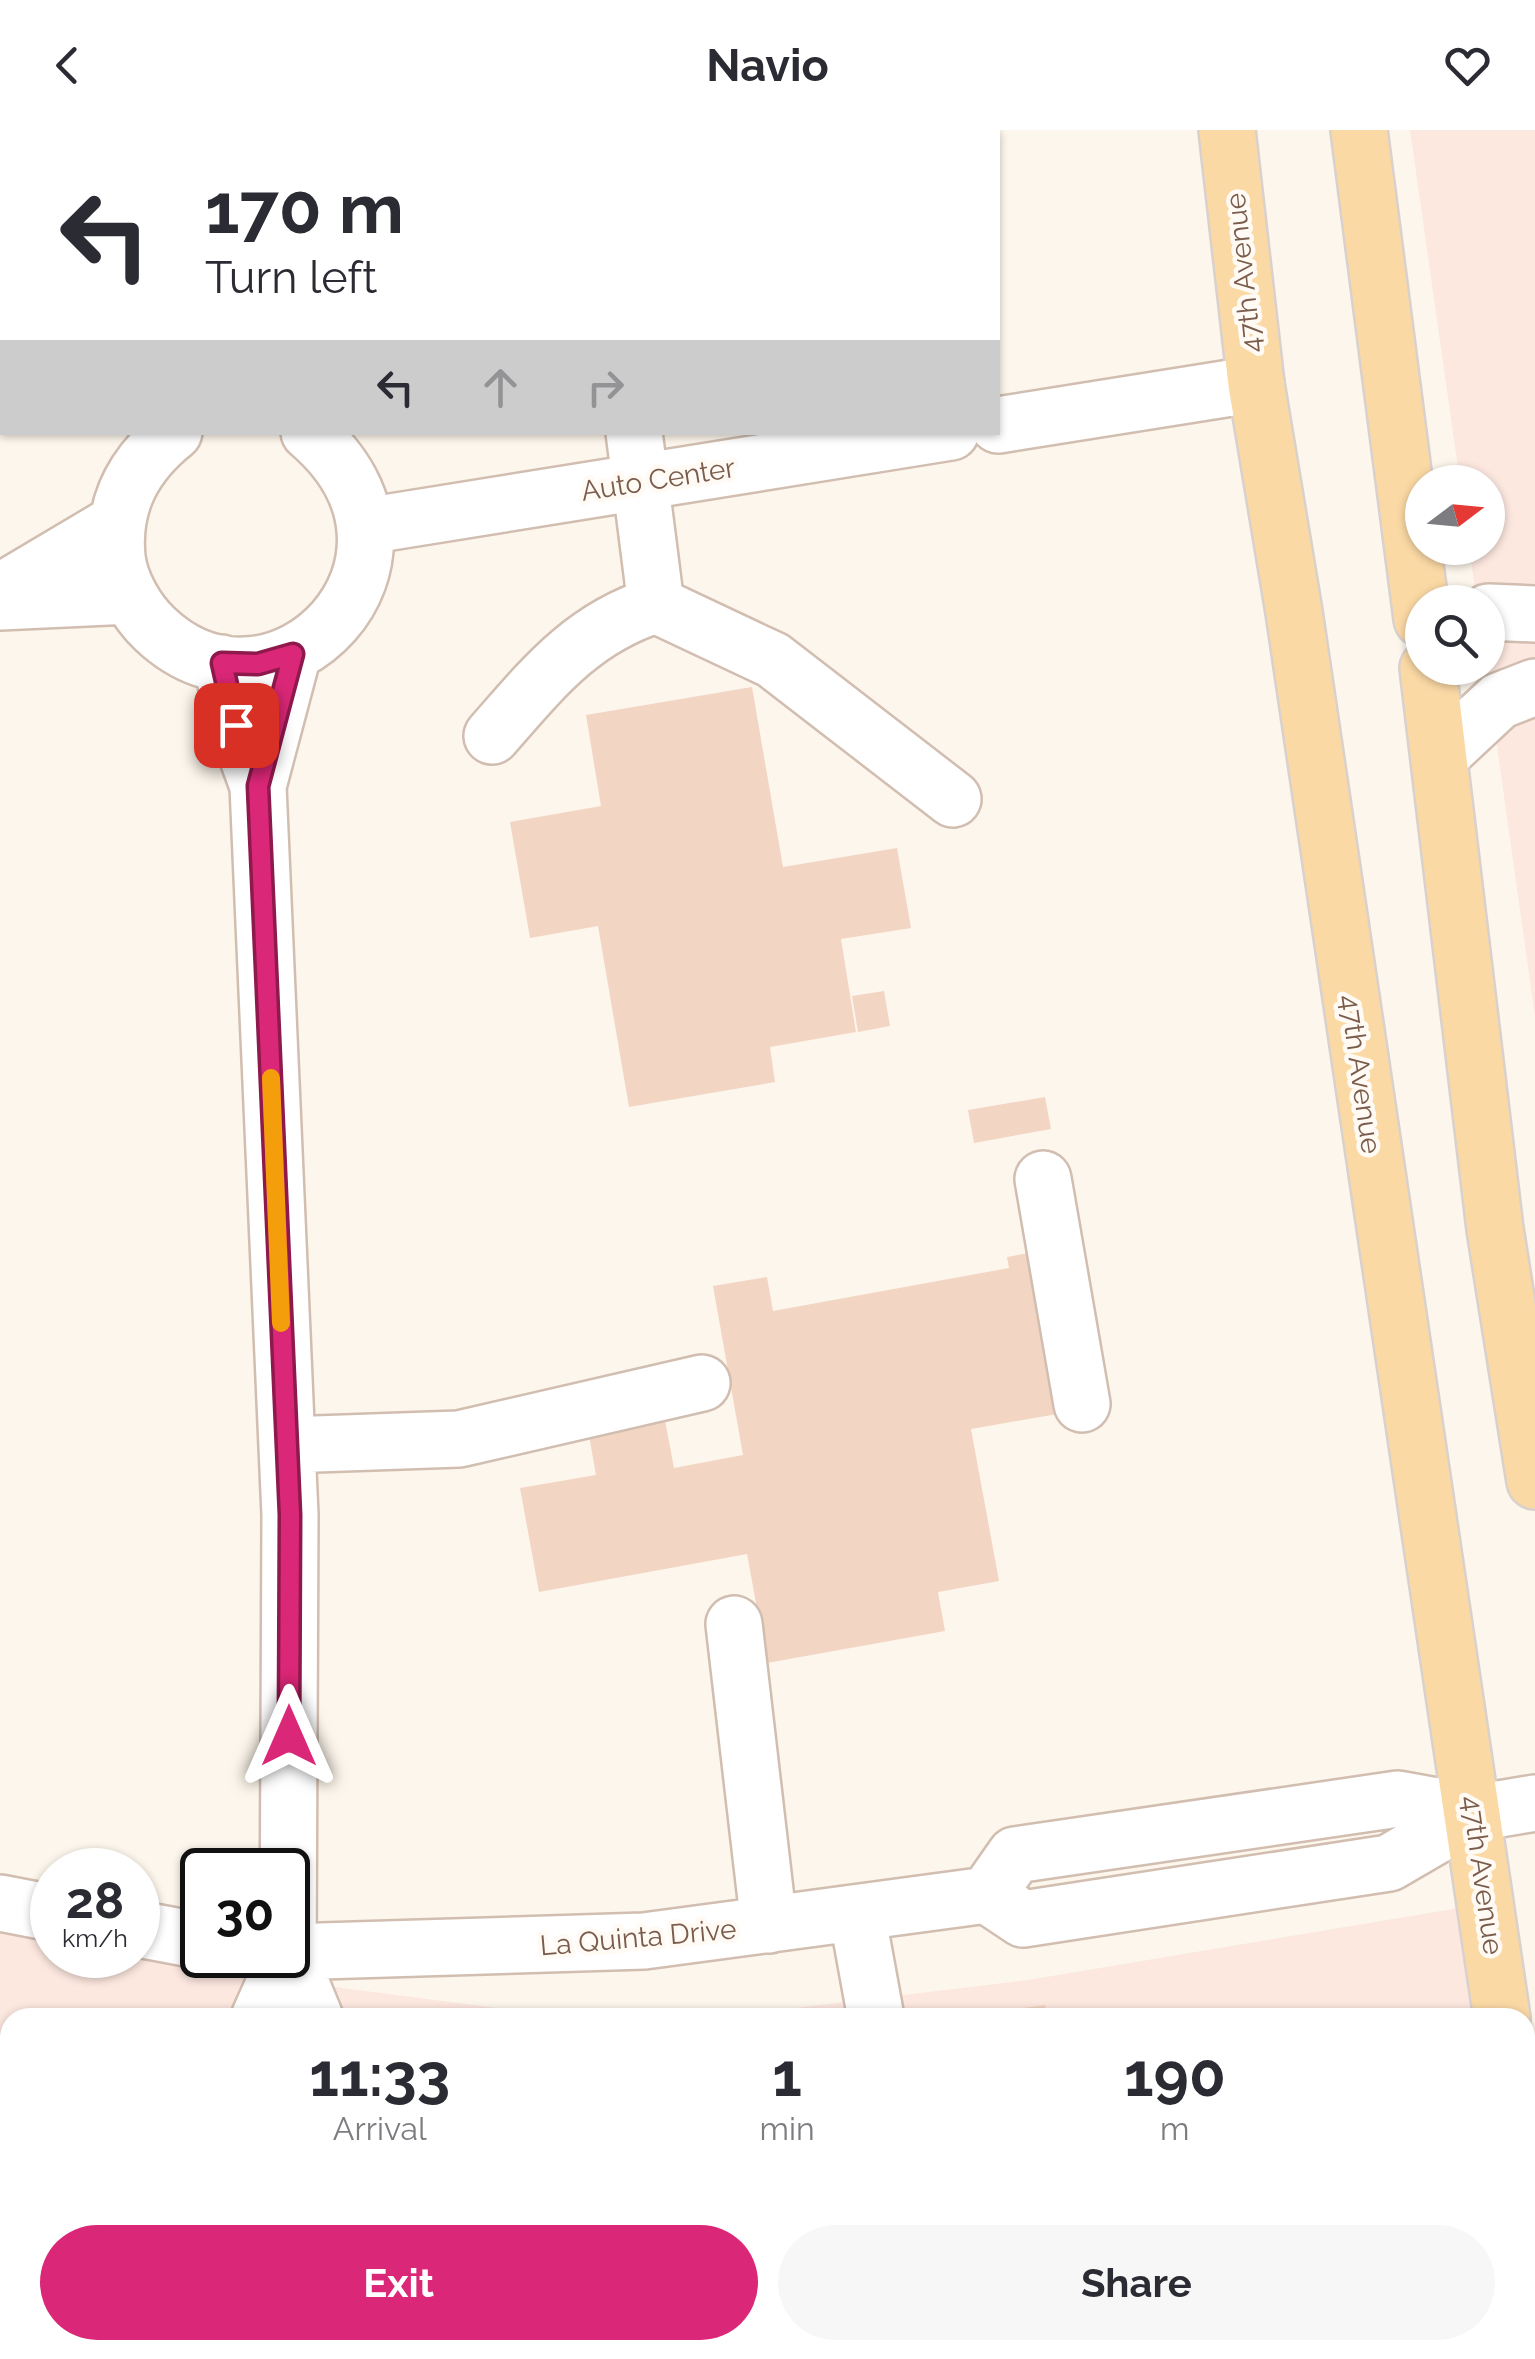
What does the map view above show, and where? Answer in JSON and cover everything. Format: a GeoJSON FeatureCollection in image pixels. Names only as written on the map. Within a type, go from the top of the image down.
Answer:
{"type":"FeatureCollection","features":[{"type":"Feature","properties":{"kind":"main road","name":"47th Avenue"},"geometry":{"type":"LineString","coordinates":[[1227,130],[1256,384],[1475,1814],[1501,2008]]}},
{"type":"Feature","properties":{"kind":"main road"},"geometry":{"type":"LineString","coordinates":[[1359,130],[1430,585]]}},
{"type":"Feature","properties":{"kind":"main road"},"geometry":{"type":"LineString","coordinates":[[1430,685],[1495,1229],[1535,1481]]}},
{"type":"Feature","properties":{"kind":"street"},"geometry":{"type":"LineString","coordinates":[[1000,425],[1256,384]]}},
{"type":"Feature","properties":{"kind":"street"},"geometry":{"type":"LineString","coordinates":[[170,435],[149,452],[127,485],[116,523],[117,561],[130,596],[168,640],[194,655],[222,663],[258,664],[293,654],[325,632],[350,602],[364,565],[366,526],[357,488],[336,455],[313,435]]}},
{"type":"Feature","properties":{"kind":"street","name":"Auto Center"},"geometry":{"type":"LineString","coordinates":[[366,526],[636,457],[912,435]]}},
{"type":"Feature","properties":{"kind":"street"},"geometry":{"type":"LineString","coordinates":[[636,457],[656,604]]}},
{"type":"Feature","properties":{"kind":"street"},"geometry":{"type":"LineString","coordinates":[[0,592],[116,523]]}},
{"type":"Feature","properties":{"kind":"street"},"geometry":{"type":"LineString","coordinates":[[0,602],[130,596]]}},
{"type":"Feature","properties":{"kind":"street"},"geometry":{"type":"LineString","coordinates":[[492,736],[546,674],[581,643],[616,617],[656,604],[773,660],[953,798]]}},
{"type":"Feature","properties":{"kind":"street"},"geometry":{"type":"LineString","coordinates":[[1505,613],[1535,614]]}},
{"type":"Feature","properties":{"kind":"street"},"geometry":{"type":"LineString","coordinates":[[258,786],[293,654]]}},
{"type":"Feature","properties":{"kind":"street"},"geometry":{"type":"LineString","coordinates":[[222,663],[236,725],[258,786],[287,1445],[288,1848]]}},
{"type":"Feature","properties":{"kind":"street"},"geometry":{"type":"LineString","coordinates":[[1439,757],[1499,701],[1535,687]]}},
{"type":"Feature","properties":{"kind":"street"},"geometry":{"type":"LineString","coordinates":[[1043,1180],[1082,1404]]}},
{"type":"Feature","properties":{"kind":"street"},"geometry":{"type":"LineString","coordinates":[[287,1445],[458,1439],[702,1383]]}},
{"type":"Feature","properties":{"kind":"street"},"geometry":{"type":"LineString","coordinates":[[734,1624],[770,1925]]}},
{"type":"Feature","properties":{"kind":"street","name":"La Quinta Drive"},"geometry":{"type":"LineString","coordinates":[[310,1952],[644,1942],[987,1895],[1015,1855],[1398,1799],[1475,1814],[1535,1803]]}},
{"type":"Feature","properties":{"kind":"street"},"geometry":{"type":"LineString","coordinates":[[0,1903],[30,1909]]}},
{"type":"Feature","properties":{"kind":"street"},"geometry":{"type":"LineString","coordinates":[[857,1914],[874,2008]]}},
{"type":"Feature","properties":{"kind":"street"},"geometry":{"type":"LineString","coordinates":[[263,2008],[277,1978]]}},
{"type":"Feature","properties":{"kind":"street"},"geometry":{"type":"LineString","coordinates":[[298,1978],[311,2008]]}},
{"type":"Feature","properties":{"kind":"shaded area"},"geometry":{"type":"Polygon","coordinates":[[[1410,130],[1535,130],[1535,1017],[1488,685],[1505,685],[1505,585],[1474,585],[1472,565],[1505,565],[1505,465],[1458,465],[1410,130]]]}},
{"type":"Feature","properties":{"kind":"shaded area"},"geometry":{"type":"Polygon","coordinates":[[[1465,1907],[1480,2008],[795,2008],[1028,1980],[1465,1907]]]}},
{"type":"Feature","properties":{"kind":"shaded area"},"geometry":{"type":"Polygon","coordinates":[[[0,1933],[30,1938],[30,1978],[160,1978],[160,1961],[180,1964],[180,1978],[265,1978],[497,2008],[0,2008],[0,1933]]]}},
{"type":"Feature","properties":{"kind":"building"},"geometry":{"type":"Polygon","coordinates":[[[752,687],[783,867],[897,848],[911,928],[841,939],[856,1032],[770,1047],[775,1082],[629,1107],[598,926],[530,938],[510,822],[601,806],[586,715],[752,687]]]}},
{"type":"Feature","properties":{"kind":"building"},"geometry":{"type":"Polygon","coordinates":[[[884,991],[890,1026],[858,1032],[852,996],[884,991]]]}},
{"type":"Feature","properties":{"kind":"building"},"geometry":{"type":"Polygon","coordinates":[[[1045,1097],[1051,1129],[974,1143],[968,1110],[1045,1097]]]}},
{"type":"Feature","properties":{"kind":"building"},"geometry":{"type":"Polygon","coordinates":[[[1034,1252],[1063,1413],[971,1429],[999,1581],[938,1592],[945,1631],[767,1663],[747,1554],[539,1592],[520,1488],[596,1475],[587,1424],[663,1410],[674,1468],[743,1455],[713,1286],[767,1277],[773,1311],[1009,1268],[1007,1257],[1034,1252]]]}},
{"type":"Feature","properties":{"kind":"slow traffic"},"geometry":{"type":"LineString","coordinates":[[271,1078],[281,1323]]}},
{"type":"Feature","properties":{"kind":"route"},"geometry":{"type":"LineString","coordinates":[[236,725],[222,663],[258,664],[293,654],[258,786],[290,1515],[289,1736]]}}]}
